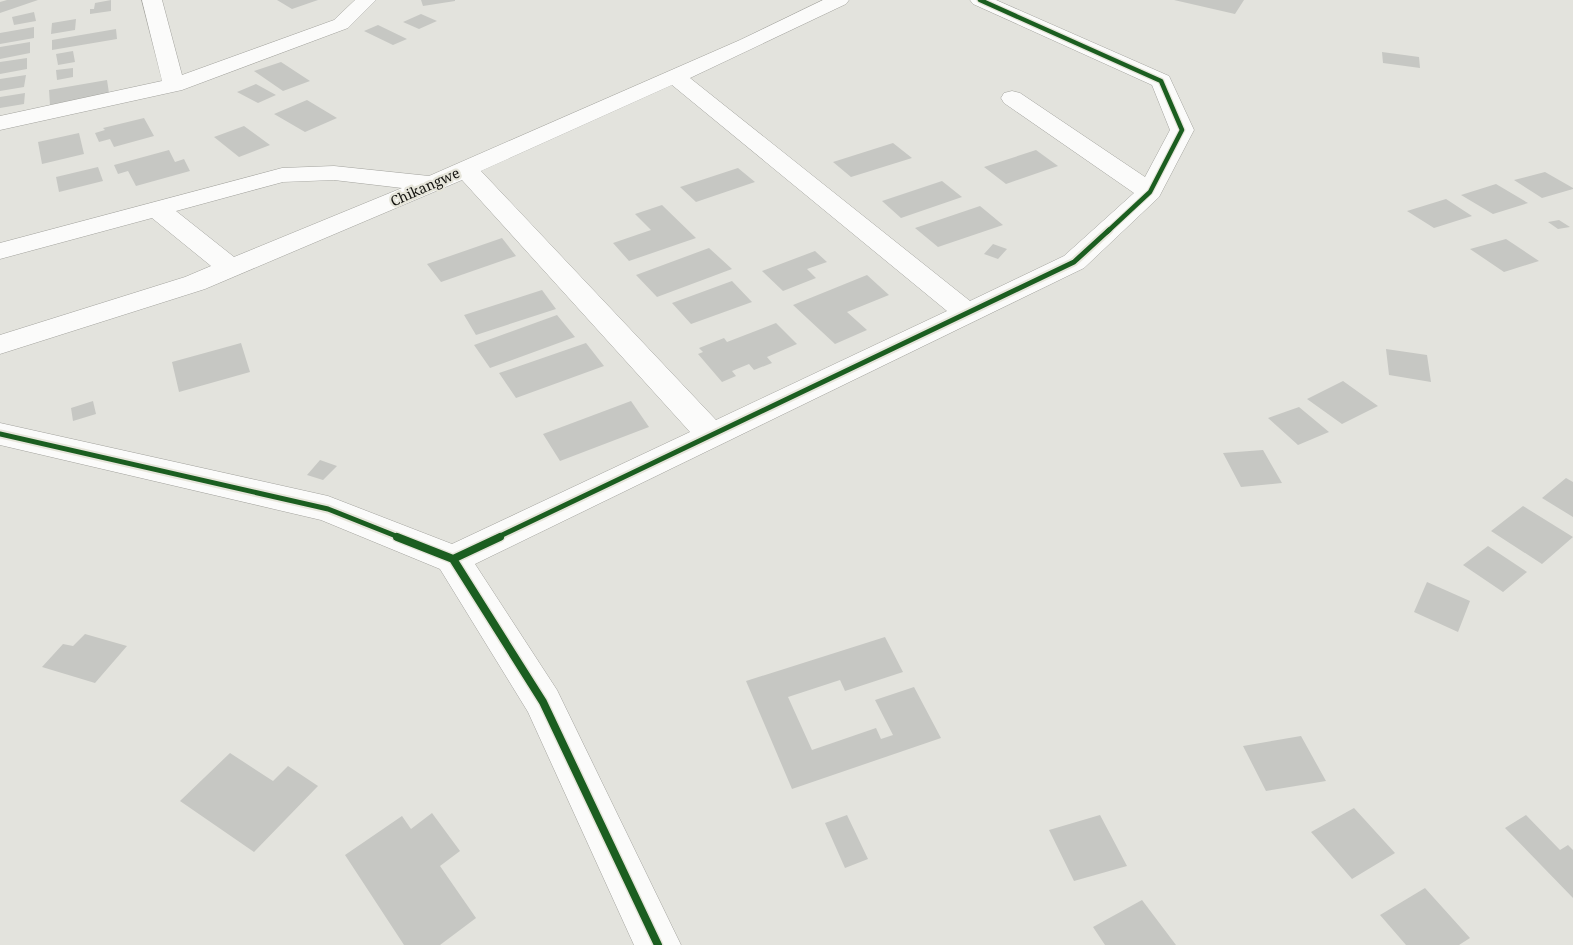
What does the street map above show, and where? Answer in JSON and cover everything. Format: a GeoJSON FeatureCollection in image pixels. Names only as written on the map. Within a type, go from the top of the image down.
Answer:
{"type":"FeatureCollection","features":[{"type":"Feature","properties":{"kind":"street"},"geometry":{"type":"LineString","coordinates":[[152,0],[174,85]]}},
{"type":"Feature","properties":{"kind":"street"},"geometry":{"type":"LineString","coordinates":[[0,123],[174,85],[341,24],[366,0]]}},
{"type":"Feature","properties":{"kind":"street","name":"Chikangwe"},"geometry":{"type":"LineString","coordinates":[[0,345],[195,283],[433,184],[839,0]]}},
{"type":"Feature","properties":{"kind":"street"},"geometry":{"type":"LineString","coordinates":[[453,559],[1074,262],[1150,192],[1182,130],[1161,81],[980,0]]}},
{"type":"Feature","properties":{"kind":"street"},"geometry":{"type":"LineString","coordinates":[[674,76],[967,313]]}},
{"type":"Feature","properties":{"kind":"street"},"geometry":{"type":"LineString","coordinates":[[1012,98],[1150,192]]}},
{"type":"Feature","properties":{"kind":"street"},"geometry":{"type":"LineString","coordinates":[[465,169],[712,436]]}},
{"type":"Feature","properties":{"kind":"street"},"geometry":{"type":"LineString","coordinates":[[0,251],[282,175],[334,173],[433,184]]}},
{"type":"Feature","properties":{"kind":"street"},"geometry":{"type":"LineString","coordinates":[[158,209],[230,268]]}},
{"type":"Feature","properties":{"kind":"street"},"geometry":{"type":"LineString","coordinates":[[0,434],[328,510],[453,559],[543,702],[658,945]]}},
{"type":"Feature","properties":{"kind":"building"},"geometry":{"type":"Polygon","coordinates":[[[38,0],[0,13],[0,2],[38,0]]]}},
{"type":"Feature","properties":{"kind":"building"},"geometry":{"type":"Polygon","coordinates":[[[111,0],[111,11],[90,14],[90,9],[94,9],[95,3],[111,0]]]}},
{"type":"Feature","properties":{"kind":"building"},"geometry":{"type":"Polygon","coordinates":[[[277,0],[318,0],[292,9],[277,0]]]}},
{"type":"Feature","properties":{"kind":"building"},"geometry":{"type":"Polygon","coordinates":[[[421,0],[455,0],[455,1],[423,6],[421,0]]]}},
{"type":"Feature","properties":{"kind":"building"},"geometry":{"type":"Polygon","coordinates":[[[1174,0],[1244,0],[1235,14],[1174,0]]]}},
{"type":"Feature","properties":{"kind":"building"},"geometry":{"type":"Polygon","coordinates":[[[34,12],[36,21],[14,25],[12,17],[34,12]]]}},
{"type":"Feature","properties":{"kind":"building"},"geometry":{"type":"Polygon","coordinates":[[[421,14],[437,21],[419,29],[403,22],[421,14]]]}},
{"type":"Feature","properties":{"kind":"building"},"geometry":{"type":"Polygon","coordinates":[[[76,19],[75,30],[51,34],[52,23],[76,19]]]}},
{"type":"Feature","properties":{"kind":"building"},"geometry":{"type":"Polygon","coordinates":[[[378,25],[407,39],[393,45],[364,31],[378,25]]]}},
{"type":"Feature","properties":{"kind":"building"},"geometry":{"type":"Polygon","coordinates":[[[34,27],[34,38],[0,44],[0,33],[34,27]]]}},
{"type":"Feature","properties":{"kind":"building"},"geometry":{"type":"Polygon","coordinates":[[[116,29],[117,39],[52,50],[52,40],[116,29]]]}},
{"type":"Feature","properties":{"kind":"building"},"geometry":{"type":"Polygon","coordinates":[[[30,42],[30,53],[0,59],[0,47],[30,42]]]}},
{"type":"Feature","properties":{"kind":"building"},"geometry":{"type":"Polygon","coordinates":[[[73,51],[75,62],[58,65],[56,54],[73,51]]]}},
{"type":"Feature","properties":{"kind":"building"},"geometry":{"type":"Polygon","coordinates":[[[1382,52],[1419,57],[1420,68],[1383,63],[1382,52]]]}},
{"type":"Feature","properties":{"kind":"building"},"geometry":{"type":"Polygon","coordinates":[[[27,58],[27,69],[0,74],[0,62],[27,58]]]}},
{"type":"Feature","properties":{"kind":"building"},"geometry":{"type":"Polygon","coordinates":[[[281,62],[310,81],[283,91],[254,71],[281,62]]]}},
{"type":"Feature","properties":{"kind":"building"},"geometry":{"type":"Polygon","coordinates":[[[73,68],[73,77],[57,80],[56,70],[73,68]]]}},
{"type":"Feature","properties":{"kind":"building"},"geometry":{"type":"Polygon","coordinates":[[[26,75],[24,87],[0,91],[0,79],[26,75]]]}},
{"type":"Feature","properties":{"kind":"building"},"geometry":{"type":"Polygon","coordinates":[[[107,80],[109,93],[50,105],[49,90],[107,80]]]}},
{"type":"Feature","properties":{"kind":"building"},"geometry":{"type":"Polygon","coordinates":[[[256,84],[276,95],[258,103],[237,92],[256,84]]]}},
{"type":"Feature","properties":{"kind":"building"},"geometry":{"type":"Polygon","coordinates":[[[25,93],[24,104],[0,108],[0,97],[25,93]]]}},
{"type":"Feature","properties":{"kind":"building"},"geometry":{"type":"Polygon","coordinates":[[[307,100],[337,118],[305,132],[274,114],[307,100]]]}},
{"type":"Feature","properties":{"kind":"building"},"geometry":{"type":"Polygon","coordinates":[[[144,118],[154,136],[114,147],[110,139],[99,142],[95,133],[105,130],[103,128],[144,118]]]}},
{"type":"Feature","properties":{"kind":"building"},"geometry":{"type":"Polygon","coordinates":[[[244,126],[270,145],[239,157],[214,137],[244,126]]]}},
{"type":"Feature","properties":{"kind":"building"},"geometry":{"type":"Polygon","coordinates":[[[79,133],[84,154],[42,164],[38,142],[79,133]]]}},
{"type":"Feature","properties":{"kind":"building"},"geometry":{"type":"Polygon","coordinates":[[[893,143],[912,158],[851,177],[833,162],[893,143]]]}},
{"type":"Feature","properties":{"kind":"building"},"geometry":{"type":"Polygon","coordinates":[[[169,150],[175,162],[184,159],[190,171],[136,186],[128,171],[118,174],[114,165],[169,150]]]}},
{"type":"Feature","properties":{"kind":"building"},"geometry":{"type":"Polygon","coordinates":[[[1036,150],[1058,166],[1006,184],[984,167],[1036,150]]]}},
{"type":"Feature","properties":{"kind":"building"},"geometry":{"type":"Polygon","coordinates":[[[98,167],[103,181],[59,192],[56,177],[98,167]]]}},
{"type":"Feature","properties":{"kind":"building"},"geometry":{"type":"Polygon","coordinates":[[[738,168],[755,182],[696,202],[680,187],[738,168]]]}},
{"type":"Feature","properties":{"kind":"building"},"geometry":{"type":"Polygon","coordinates":[[[1545,172],[1573,189],[1542,198],[1514,180],[1545,172]]]}},
{"type":"Feature","properties":{"kind":"building"},"geometry":{"type":"Polygon","coordinates":[[[942,181],[962,197],[901,218],[882,201],[942,181]]]}},
{"type":"Feature","properties":{"kind":"building"},"geometry":{"type":"Polygon","coordinates":[[[1496,184],[1528,203],[1493,214],[1461,195],[1496,184]]]}},
{"type":"Feature","properties":{"kind":"building"},"geometry":{"type":"Polygon","coordinates":[[[1446,199],[1472,216],[1434,228],[1407,211],[1446,199]]]}},
{"type":"Feature","properties":{"kind":"building"},"geometry":{"type":"Polygon","coordinates":[[[662,205],[696,238],[629,261],[613,243],[651,230],[635,214],[662,205]]]}},
{"type":"Feature","properties":{"kind":"building"},"geometry":{"type":"Polygon","coordinates":[[[980,206],[1003,225],[938,247],[915,228],[980,206]]]}},
{"type":"Feature","properties":{"kind":"building"},"geometry":{"type":"Polygon","coordinates":[[[1559,220],[1570,227],[1558,229],[1548,222],[1559,220]]]}},
{"type":"Feature","properties":{"kind":"building"},"geometry":{"type":"Polygon","coordinates":[[[502,238],[516,256],[441,282],[427,264],[502,238]]]}},
{"type":"Feature","properties":{"kind":"building"},"geometry":{"type":"Polygon","coordinates":[[[1506,239],[1539,261],[1504,272],[1470,249],[1506,239]]]}},
{"type":"Feature","properties":{"kind":"building"},"geometry":{"type":"Polygon","coordinates":[[[993,244],[1007,249],[998,259],[984,254],[993,244]]]}},
{"type":"Feature","properties":{"kind":"building"},"geometry":{"type":"Polygon","coordinates":[[[709,248],[732,269],[657,297],[636,275],[709,248]]]}},
{"type":"Feature","properties":{"kind":"building"},"geometry":{"type":"Polygon","coordinates":[[[815,251],[827,262],[807,269],[816,278],[783,291],[762,271],[815,251]]]}},
{"type":"Feature","properties":{"kind":"building"},"geometry":{"type":"Polygon","coordinates":[[[867,275],[889,295],[847,312],[867,330],[835,344],[793,305],[867,275]]]}},
{"type":"Feature","properties":{"kind":"building"},"geometry":{"type":"Polygon","coordinates":[[[732,281],[752,302],[691,324],[672,303],[732,281]]]}},
{"type":"Feature","properties":{"kind":"building"},"geometry":{"type":"Polygon","coordinates":[[[542,290],[556,309],[476,335],[464,315],[542,290]]]}},
{"type":"Feature","properties":{"kind":"building"},"geometry":{"type":"Polygon","coordinates":[[[557,315],[575,337],[490,368],[474,345],[557,315]]]}},
{"type":"Feature","properties":{"kind":"building"},"geometry":{"type":"Polygon","coordinates":[[[776,323],[797,344],[767,357],[772,363],[754,370],[749,364],[732,371],[736,376],[722,382],[698,354],[703,352],[699,348],[724,338],[727,342],[776,323]]]}},
{"type":"Feature","properties":{"kind":"building"},"geometry":{"type":"Polygon","coordinates":[[[241,343],[250,372],[179,392],[172,362],[241,343]]]}},
{"type":"Feature","properties":{"kind":"building"},"geometry":{"type":"Polygon","coordinates":[[[586,343],[604,366],[516,398],[499,373],[586,343]]]}},
{"type":"Feature","properties":{"kind":"building"},"geometry":{"type":"Polygon","coordinates":[[[1386,349],[1427,355],[1431,382],[1389,375],[1386,349]]]}},
{"type":"Feature","properties":{"kind":"building"},"geometry":{"type":"Polygon","coordinates":[[[1343,381],[1378,406],[1342,424],[1307,399],[1343,381]]]}},
{"type":"Feature","properties":{"kind":"building"},"geometry":{"type":"Polygon","coordinates":[[[93,401],[96,414],[73,421],[71,408],[93,401]]]}},
{"type":"Feature","properties":{"kind":"building"},"geometry":{"type":"Polygon","coordinates":[[[631,401],[649,427],[560,461],[543,434],[631,401]]]}},
{"type":"Feature","properties":{"kind":"building"},"geometry":{"type":"Polygon","coordinates":[[[1299,407],[1329,432],[1298,445],[1268,418],[1299,407]]]}},
{"type":"Feature","properties":{"kind":"building"},"geometry":{"type":"Polygon","coordinates":[[[1263,450],[1282,483],[1241,487],[1223,453],[1263,450]]]}},
{"type":"Feature","properties":{"kind":"building"},"geometry":{"type":"Polygon","coordinates":[[[320,460],[337,466],[323,480],[307,475],[320,460]]]}},
{"type":"Feature","properties":{"kind":"building"},"geometry":{"type":"Polygon","coordinates":[[[1566,478],[1573,482],[1573,517],[1542,498],[1566,478]]]}},
{"type":"Feature","properties":{"kind":"building"},"geometry":{"type":"Polygon","coordinates":[[[1523,506],[1573,537],[1542,564],[1491,531],[1523,506]]]}},
{"type":"Feature","properties":{"kind":"building"},"geometry":{"type":"Polygon","coordinates":[[[1488,546],[1527,572],[1503,592],[1463,565],[1488,546]]]}},
{"type":"Feature","properties":{"kind":"building"},"geometry":{"type":"Polygon","coordinates":[[[1427,582],[1470,601],[1458,632],[1414,612],[1427,582]]]}},
{"type":"Feature","properties":{"kind":"building"},"geometry":{"type":"Polygon","coordinates":[[[85,634],[127,646],[95,683],[42,667],[63,644],[73,646],[85,634]]]}},
{"type":"Feature","properties":{"kind":"building"},"geometry":{"type":"Polygon","coordinates":[[[885,637],[903,672],[845,691],[840,680],[788,697],[812,750],[876,728],[881,739],[893,735],[875,700],[914,687],[941,738],[792,789],[746,681],[885,637]]]}},
{"type":"Feature","properties":{"kind":"building"},"geometry":{"type":"Polygon","coordinates":[[[1301,736],[1326,781],[1266,791],[1243,746],[1301,736]]]}},
{"type":"Feature","properties":{"kind":"building"},"geometry":{"type":"Polygon","coordinates":[[[230,753],[273,781],[288,766],[318,786],[254,852],[180,801],[230,753]]]}},
{"type":"Feature","properties":{"kind":"building"},"geometry":{"type":"Polygon","coordinates":[[[1354,808],[1395,853],[1352,879],[1311,832],[1354,808]]]}},
{"type":"Feature","properties":{"kind":"building"},"geometry":{"type":"Polygon","coordinates":[[[432,813],[460,851],[440,866],[476,918],[440,945],[404,945],[345,855],[402,816],[411,829],[432,813]]]}},
{"type":"Feature","properties":{"kind":"building"},"geometry":{"type":"Polygon","coordinates":[[[847,815],[868,859],[845,868],[825,823],[847,815]]]}},
{"type":"Feature","properties":{"kind":"building"},"geometry":{"type":"Polygon","coordinates":[[[1100,815],[1127,866],[1074,881],[1049,830],[1100,815]]]}},
{"type":"Feature","properties":{"kind":"building"},"geometry":{"type":"Polygon","coordinates":[[[1526,815],[1560,850],[1568,845],[1573,850],[1573,898],[1505,828],[1526,815]]]}},
{"type":"Feature","properties":{"kind":"building"},"geometry":{"type":"Polygon","coordinates":[[[1425,888],[1470,938],[1459,945],[1406,945],[1380,915],[1425,888]]]}},
{"type":"Feature","properties":{"kind":"building"},"geometry":{"type":"Polygon","coordinates":[[[1142,900],[1176,945],[1105,945],[1093,927],[1142,900]]]}},
{"type":"Feature","properties":{"kind":"cycle path"},"geometry":{"type":"LineString","coordinates":[[453,559],[1074,262],[1150,192],[1182,130],[1161,81],[980,0]]}},
{"type":"Feature","properties":{"kind":"cycle path"},"geometry":{"type":"LineString","coordinates":[[0,434],[328,509],[453,559],[543,702],[658,945]]}}]}
